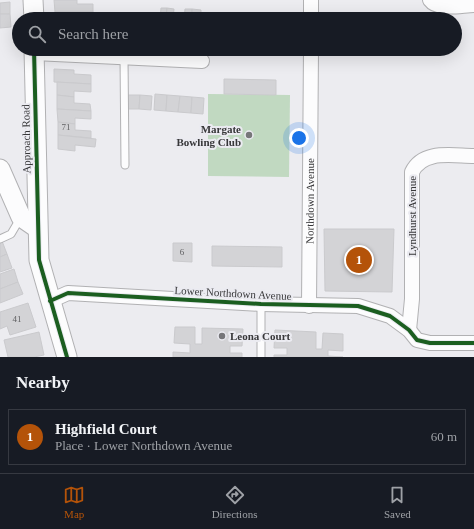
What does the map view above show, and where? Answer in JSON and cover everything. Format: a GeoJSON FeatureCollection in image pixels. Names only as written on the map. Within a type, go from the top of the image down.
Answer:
{"type":"FeatureCollection","features":[{"type":"Feature","properties":{"kind":"street"},"geometry":{"type":"LineString","coordinates":[[33,0],[34,12]]}},
{"type":"Feature","properties":{"kind":"street"},"geometry":{"type":"LineString","coordinates":[[311,0],[311,12]]}},
{"type":"Feature","properties":{"kind":"street"},"geometry":{"type":"LineString","coordinates":[[430,0],[436,5],[441,6],[474,5]]}},
{"type":"Feature","properties":{"kind":"street","name":"Approach Road"},"geometry":{"type":"LineString","coordinates":[[34,56],[29,223],[67,357]]}},
{"type":"Feature","properties":{"kind":"street"},"geometry":{"type":"LineString","coordinates":[[109,56],[202,61]]}},
{"type":"Feature","properties":{"kind":"street","name":"Northdown Avenue"},"geometry":{"type":"LineString","coordinates":[[310,306],[311,56]]}},
{"type":"Feature","properties":{"kind":"street","name":"Lyndhurst Avenue"},"geometry":{"type":"LineString","coordinates":[[409,330],[412,299],[412,172],[415,164],[429,156],[474,156]]}},
{"type":"Feature","properties":{"kind":"street"},"geometry":{"type":"LineString","coordinates":[[0,169],[29,223]]}},
{"type":"Feature","properties":{"kind":"street","name":"Lower Northdown Avenue"},"geometry":{"type":"LineString","coordinates":[[50,301],[68,293],[261,304],[358,306],[379,311],[390,316],[409,330],[417,340],[430,343],[474,343]]}},
{"type":"Feature","properties":{"kind":"lane"},"geometry":{"type":"LineString","coordinates":[[124,57],[125,165]]}},
{"type":"Feature","properties":{"kind":"lane"},"geometry":{"type":"LineString","coordinates":[[0,238],[11,234],[29,223]]}},
{"type":"Feature","properties":{"kind":"lane"},"geometry":{"type":"LineString","coordinates":[[261,304],[261,357]]}},
{"type":"Feature","properties":{"kind":"green space","name":"Margate Bowling Club"},"geometry":{"type":"Polygon","coordinates":[[[208,94],[290,95],[289,177],[208,176],[208,94]]]}},
{"type":"Feature","properties":{"kind":"building"},"geometry":{"type":"Polygon","coordinates":[[[54,0],[77,0],[77,4],[93,4],[93,12],[55,12],[54,0]]]}},
{"type":"Feature","properties":{"kind":"building"},"geometry":{"type":"Polygon","coordinates":[[[10,2],[10,14],[0,14],[0,3],[10,2]]]}},
{"type":"Feature","properties":{"kind":"building"},"geometry":{"type":"Polygon","coordinates":[[[161,8],[167,8],[167,12],[161,12],[161,8]]]}},
{"type":"Feature","properties":{"kind":"building"},"geometry":{"type":"Polygon","coordinates":[[[167,8],[174,9],[174,12],[167,12],[167,8]]]}},
{"type":"Feature","properties":{"kind":"building"},"geometry":{"type":"Polygon","coordinates":[[[185,9],[192,9],[192,12],[185,12],[185,9]]]}},
{"type":"Feature","properties":{"kind":"building"},"geometry":{"type":"Polygon","coordinates":[[[192,9],[201,10],[201,12],[192,12],[192,9]]]}},
{"type":"Feature","properties":{"kind":"building"},"geometry":{"type":"Polygon","coordinates":[[[0,14],[10,14],[11,27],[0,28],[0,14]]]}},
{"type":"Feature","properties":{"kind":"building"},"geometry":{"type":"Polygon","coordinates":[[[54,69],[74,70],[74,74],[91,75],[91,84],[54,82],[54,69]]]}},
{"type":"Feature","properties":{"kind":"building"},"geometry":{"type":"Polygon","coordinates":[[[224,79],[276,80],[276,95],[224,94],[224,79]]]}},
{"type":"Feature","properties":{"kind":"building"},"geometry":{"type":"Polygon","coordinates":[[[57,82],[91,84],[91,92],[74,91],[74,97],[57,95],[57,82]]]}},
{"type":"Feature","properties":{"kind":"building"},"geometry":{"type":"Polygon","coordinates":[[[155,94],[167,95],[166,111],[154,110],[155,94]]]}},
{"type":"Feature","properties":{"kind":"building"},"geometry":{"type":"Polygon","coordinates":[[[57,95],[74,97],[74,103],[90,104],[91,111],[57,109],[57,95]]]}},
{"type":"Feature","properties":{"kind":"building"},"geometry":{"type":"Polygon","coordinates":[[[127,95],[140,95],[139,109],[127,109],[127,95]]]}},
{"type":"Feature","properties":{"kind":"building"},"geometry":{"type":"Polygon","coordinates":[[[140,95],[152,96],[151,110],[139,109],[140,95]]]}},
{"type":"Feature","properties":{"kind":"building"},"geometry":{"type":"Polygon","coordinates":[[[167,95],[180,96],[178,112],[166,111],[167,95]]]}},
{"type":"Feature","properties":{"kind":"building"},"geometry":{"type":"Polygon","coordinates":[[[180,96],[192,97],[191,113],[178,112],[180,96]]]}},
{"type":"Feature","properties":{"kind":"building"},"geometry":{"type":"Polygon","coordinates":[[[192,97],[204,98],[203,114],[191,113],[192,97]]]}},
{"type":"Feature","properties":{"kind":"building"},"geometry":{"type":"Polygon","coordinates":[[[57,109],[91,111],[91,119],[75,118],[75,124],[58,122],[57,109]]]}},
{"type":"Feature","properties":{"kind":"building"},"geometry":{"type":"Polygon","coordinates":[[[58,122],[75,124],[75,130],[91,131],[91,138],[58,135],[58,122]]]}},
{"type":"Feature","properties":{"kind":"building"},"geometry":{"type":"Polygon","coordinates":[[[58,135],[96,139],[95,147],[75,145],[75,151],[58,149],[58,135]]]}},
{"type":"Feature","properties":{"kind":"building"},"geometry":{"type":"Polygon","coordinates":[[[324,229],[394,229],[392,292],[325,291],[324,229]]]}},
{"type":"Feature","properties":{"kind":"building"},"geometry":{"type":"Polygon","coordinates":[[[2,241],[7,254],[0,257],[0,242],[2,241]]]}},
{"type":"Feature","properties":{"kind":"building"},"geometry":{"type":"Polygon","coordinates":[[[173,243],[192,243],[192,262],[173,261],[173,243]]]}},
{"type":"Feature","properties":{"kind":"building"},"geometry":{"type":"Polygon","coordinates":[[[212,246],[282,247],[282,267],[212,266],[212,246]]]}},
{"type":"Feature","properties":{"kind":"building"},"geometry":{"type":"Polygon","coordinates":[[[7,254],[12,268],[0,272],[0,257],[7,254]]]}},
{"type":"Feature","properties":{"kind":"building"},"geometry":{"type":"Polygon","coordinates":[[[14,269],[18,282],[0,289],[0,274],[14,269]]]}},
{"type":"Feature","properties":{"kind":"building"},"geometry":{"type":"Polygon","coordinates":[[[18,282],[23,294],[0,303],[0,289],[18,282]]]}},
{"type":"Feature","properties":{"kind":"building"},"geometry":{"type":"Polygon","coordinates":[[[28,303],[36,327],[10,335],[7,326],[0,329],[0,312],[28,303]]]}},
{"type":"Feature","properties":{"kind":"building","name":"Leona Court"},"geometry":{"type":"Polygon","coordinates":[[[175,327],[195,327],[195,344],[202,344],[202,328],[243,329],[242,346],[230,346],[230,353],[242,353],[242,357],[173,357],[173,352],[190,353],[190,344],[174,343],[175,327]]]}},
{"type":"Feature","properties":{"kind":"building"},"geometry":{"type":"Polygon","coordinates":[[[275,330],[316,332],[316,349],[322,349],[323,333],[343,334],[343,351],[328,350],[328,356],[343,357],[274,357],[274,355],[287,355],[287,348],[274,348],[275,330]]]}},
{"type":"Feature","properties":{"kind":"building"},"geometry":{"type":"Polygon","coordinates":[[[39,332],[44,355],[34,357],[8,357],[4,340],[39,332]]]}},
{"type":"Feature","properties":{"kind":"cycle path"},"geometry":{"type":"LineString","coordinates":[[34,56],[39,260],[67,357]]}},
{"type":"Feature","properties":{"kind":"cycle path"},"geometry":{"type":"LineString","coordinates":[[50,301],[68,293],[261,304],[358,306],[390,316],[409,330],[417,340],[430,343],[474,343]]}},
{"type":"Feature","properties":{"kind":"place","name":"Margate Bowling Club"},"geometry":{"type":"Point","coordinates":[249,135]}},
{"type":"Feature","properties":{"kind":"place","name":"Highfield Court"},"geometry":{"type":"Point","coordinates":[359,260]}},
{"type":"Feature","properties":{"kind":"place","name":"Leona Court"},"geometry":{"type":"Point","coordinates":[222,336]}}]}
